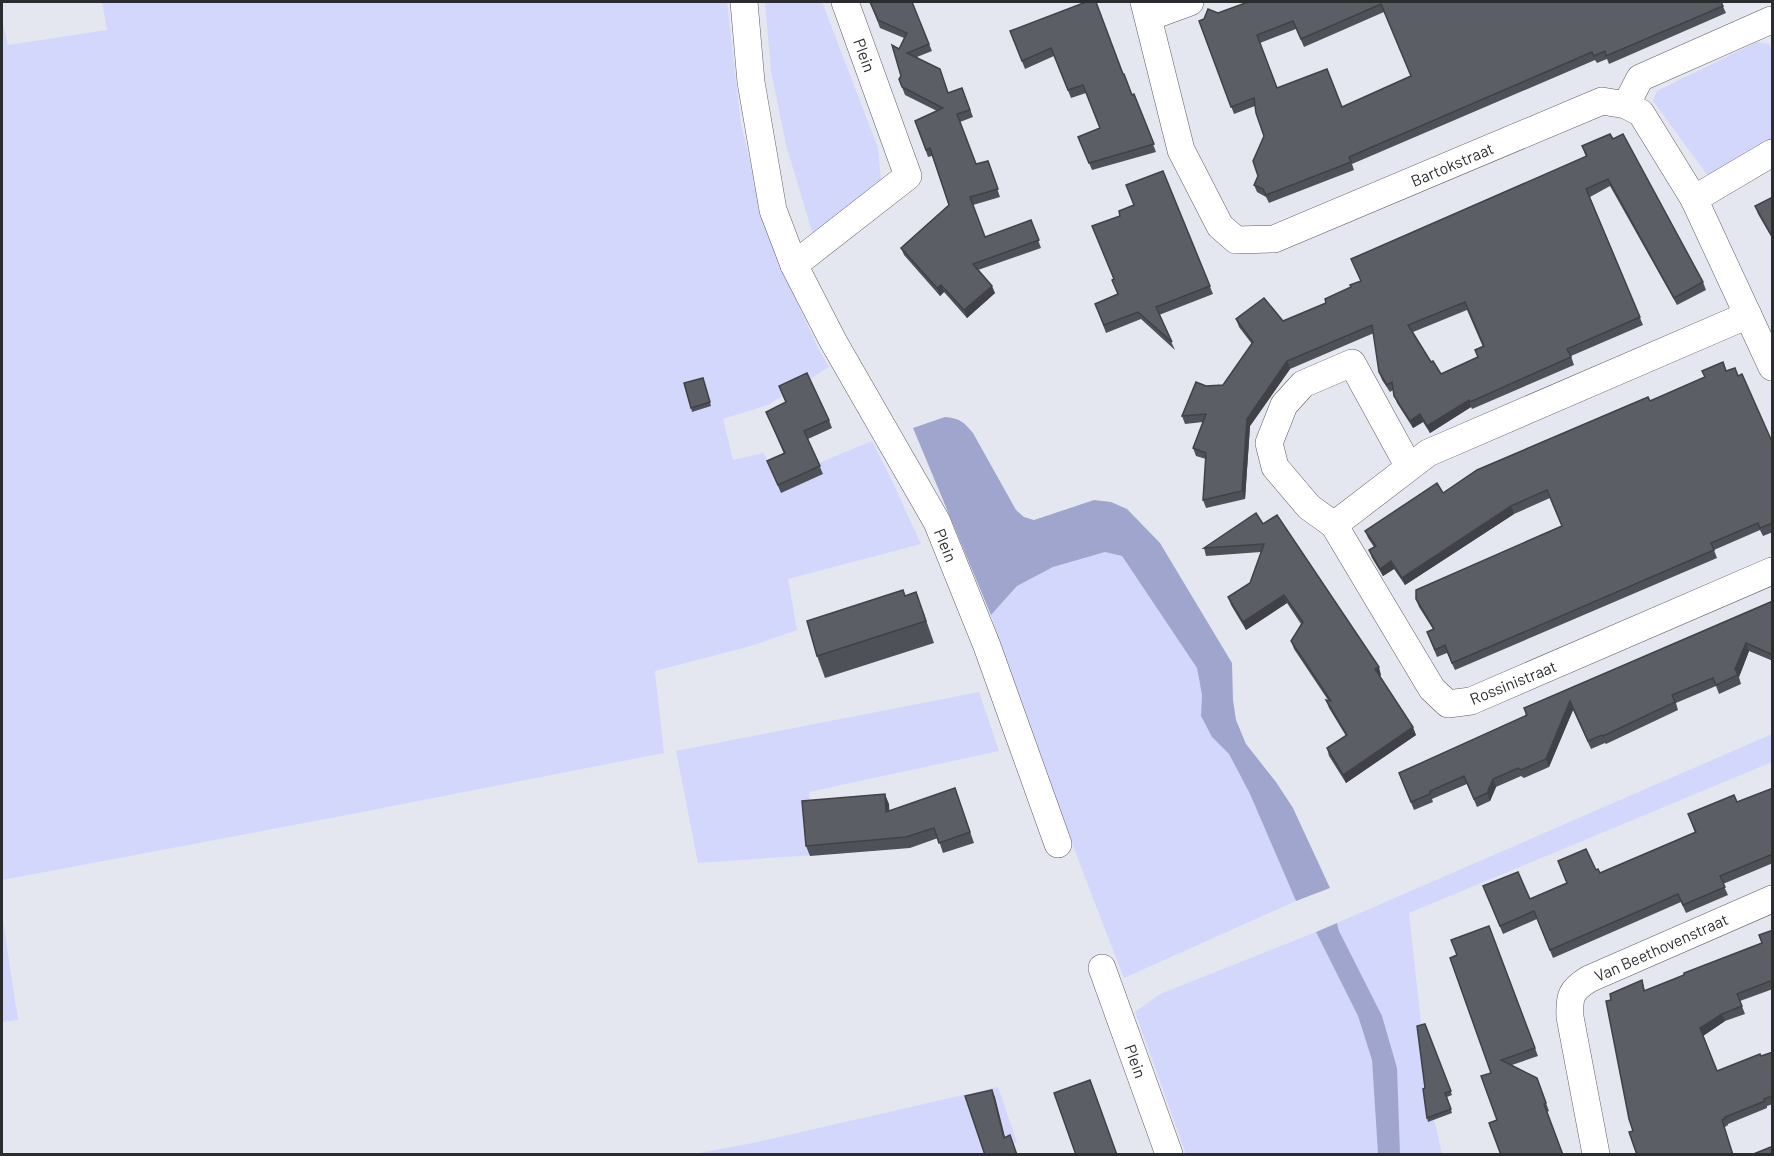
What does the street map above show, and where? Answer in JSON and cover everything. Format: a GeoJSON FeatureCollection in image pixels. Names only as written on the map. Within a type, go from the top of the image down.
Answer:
{"type":"FeatureCollection","features":[{"type":"Feature","properties":{"kind":"street","name":"Plein"},"geometry":{"type":"LineString","coordinates":[[744,2],[751,82],[772,210],[794,265],[833,340],[937,522],[987,646],[1058,844]]}},
{"type":"Feature","properties":{"kind":"street","name":"Plein"},"geometry":{"type":"LineString","coordinates":[[794,265],[908,176],[845,2]]}},
{"type":"Feature","properties":{"kind":"street"},"geometry":{"type":"LineString","coordinates":[[1146,9],[1190,2]]}},
{"type":"Feature","properties":{"kind":"street","name":"Bartokstraat"},"geometry":{"type":"LineString","coordinates":[[1146,9],[1181,150],[1220,226],[1236,240],[1274,239],[1602,101],[1626,105]]}},
{"type":"Feature","properties":{"kind":"street"},"geometry":{"type":"LineString","coordinates":[[1768,15],[1640,78],[1626,105],[1641,113],[1694,199],[1773,368]]}},
{"type":"Feature","properties":{"kind":"street"},"geometry":{"type":"LineString","coordinates":[[1694,199],[1773,153]]}},
{"type":"Feature","properties":{"kind":"street"},"geometry":{"type":"LineString","coordinates":[[1334,525],[1428,453],[1748,315]]}},
{"type":"Feature","properties":{"kind":"street","name":"Rossinistraat"},"geometry":{"type":"LineString","coordinates":[[1409,467],[1352,363],[1303,384],[1284,405],[1269,443],[1275,468],[1309,507],[1334,525],[1432,689],[1448,704],[1471,702],[1773,571]]}},
{"type":"Feature","properties":{"kind":"street","name":"Van Beethovenstraat"},"geometry":{"type":"LineString","coordinates":[[1596,1155],[1570,1017],[1571,993],[1589,978],[1773,899]]}},
{"type":"Feature","properties":{"kind":"street","name":"Plein"},"geometry":{"type":"LineString","coordinates":[[1102,968],[1169,1155]]}},
{"type":"Feature","properties":{"kind":"shaded area"},"geometry":{"type":"Polygon","coordinates":[[[102,2],[727,2],[741,124],[760,204],[784,273],[829,367],[768,405],[723,419],[733,460],[764,453],[775,481],[872,441],[921,544],[788,579],[797,630],[751,646],[655,671],[664,753],[2,880],[2,21],[8,45],[107,30],[102,2]]]}},
{"type":"Feature","properties":{"kind":"shaded area"},"geometry":{"type":"Polygon","coordinates":[[[765,2],[822,2],[878,148],[881,180],[813,235],[786,145],[771,71],[765,2]]]}},
{"type":"Feature","properties":{"kind":"shaded area"},"geometry":{"type":"Polygon","coordinates":[[[1757,42],[1769,44],[1772,51],[1772,143],[1711,180],[1653,101],[1657,91],[1757,42]]]}},
{"type":"Feature","properties":{"kind":"shaded area"},"geometry":{"type":"Polygon","coordinates":[[[945,417],[961,421],[973,433],[1016,510],[1024,517],[1034,520],[1094,500],[1111,502],[1127,509],[1160,543],[1232,663],[1236,720],[1246,744],[1293,808],[1330,888],[1296,901],[1250,794],[1229,754],[1212,737],[1201,716],[1202,695],[1197,668],[1122,556],[1105,552],[1053,567],[1017,586],[991,615],[913,428],[945,417]]]}},
{"type":"Feature","properties":{"kind":"shaded area"},"geometry":{"type":"Polygon","coordinates":[[[1105,552],[1122,556],[1197,668],[1202,695],[1201,716],[1212,737],[1229,754],[1250,794],[1296,901],[1124,978],[1055,797],[991,615],[1017,586],[1053,567],[1105,552]]]}},
{"type":"Feature","properties":{"kind":"shaded area"},"geometry":{"type":"Polygon","coordinates":[[[979,692],[999,751],[809,792],[814,855],[698,863],[676,751],[979,692]]]}},
{"type":"Feature","properties":{"kind":"shaded area"},"geometry":{"type":"Polygon","coordinates":[[[1772,734],[1772,762],[1409,913],[1429,1096],[1442,1154],[1400,1154],[1398,1135],[1337,923],[1772,734]]]}},
{"type":"Feature","properties":{"kind":"shaded area"},"geometry":{"type":"Polygon","coordinates":[[[2,914],[18,1020],[2,1022],[2,914]]]}},
{"type":"Feature","properties":{"kind":"shaded area"},"geometry":{"type":"Polygon","coordinates":[[[1337,923],[1382,1016],[1397,1068],[1400,1154],[1378,1154],[1372,1060],[1358,1016],[1316,932],[1337,923]]]}},
{"type":"Feature","properties":{"kind":"shaded area"},"geometry":{"type":"Polygon","coordinates":[[[1316,932],[1358,1016],[1372,1060],[1378,1154],[1186,1154],[1135,1012],[1160,994],[1316,932]]]}},
{"type":"Feature","properties":{"kind":"shaded area"},"geometry":{"type":"Polygon","coordinates":[[[998,1087],[1017,1142],[988,1152],[988,1154],[694,1154],[753,1143],[998,1087]]]}},
{"type":"Feature","properties":{"kind":"building"},"geometry":{"type":"Polygon","coordinates":[[[870,2],[912,2],[929,44],[907,53],[940,69],[948,93],[962,88],[970,110],[957,114],[976,164],[988,161],[998,189],[970,197],[985,237],[1031,220],[1039,240],[973,264],[992,286],[964,310],[941,285],[937,288],[901,248],[949,205],[930,148],[926,150],[915,121],[943,108],[902,87],[892,45],[899,49],[907,33],[878,20],[870,2]]]}},
{"type":"Feature","properties":{"kind":"building"},"geometry":{"type":"Polygon","coordinates":[[[1086,2],[1096,2],[1123,74],[1132,95],[1134,94],[1154,144],[1089,163],[1078,137],[1100,128],[1083,85],[1068,90],[1051,48],[1022,61],[1010,31],[1086,2]]]}},
{"type":"Feature","properties":{"kind":"building"},"geometry":{"type":"Polygon","coordinates":[[[1248,2],[1721,2],[1723,6],[1606,56],[1605,51],[1594,56],[1592,52],[1349,157],[1351,162],[1266,195],[1263,189],[1254,185],[1258,176],[1253,161],[1264,136],[1256,113],[1254,98],[1231,107],[1199,21],[1204,19],[1208,9],[1218,13],[1248,2]],[[1381,4],[1301,39],[1293,21],[1257,35],[1277,88],[1327,69],[1342,107],[1411,76],[1381,4]]]}},
{"type":"Feature","properties":{"kind":"building"},"geometry":{"type":"Polygon","coordinates":[[[1610,134],[1613,139],[1623,134],[1703,282],[1674,298],[1608,179],[1586,189],[1640,317],[1567,349],[1571,357],[1470,402],[1469,400],[1427,426],[1420,414],[1410,421],[1394,396],[1392,382],[1387,385],[1379,372],[1372,325],[1287,361],[1247,419],[1242,491],[1203,500],[1206,453],[1193,448],[1206,414],[1182,416],[1196,382],[1206,386],[1223,385],[1253,342],[1236,319],[1264,298],[1283,321],[1326,303],[1325,299],[1361,281],[1351,259],[1587,156],[1582,146],[1610,134]],[[1465,302],[1408,325],[1441,374],[1478,357],[1475,350],[1484,346],[1465,302]]]}},
{"type":"Feature","properties":{"kind":"building"},"geometry":{"type":"Polygon","coordinates":[[[1163,171],[1210,286],[1156,307],[1172,342],[1138,312],[1104,325],[1095,304],[1118,294],[1092,226],[1120,216],[1119,211],[1134,205],[1126,185],[1163,171]]]}},
{"type":"Feature","properties":{"kind":"building"},"geometry":{"type":"Polygon","coordinates":[[[1773,197],[1773,238],[1755,206],[1773,197]]]}},
{"type":"Feature","properties":{"kind":"building"},"geometry":{"type":"Polygon","coordinates":[[[1723,362],[1726,371],[1735,368],[1738,376],[1742,374],[1773,444],[1773,523],[1760,528],[1758,523],[1711,543],[1714,550],[1452,663],[1445,645],[1435,650],[1427,632],[1434,629],[1416,599],[1416,590],[1562,526],[1547,490],[1511,506],[1402,578],[1391,561],[1380,569],[1369,550],[1376,546],[1365,531],[1437,483],[1443,493],[1477,470],[1648,397],[1650,401],[1705,377],[1702,371],[1723,362]]]}},
{"type":"Feature","properties":{"kind":"building"},"geometry":{"type":"Polygon","coordinates":[[[807,373],[829,420],[804,431],[820,466],[778,485],[767,461],[785,453],[766,412],[786,402],[779,386],[807,373]]]}},
{"type":"Feature","properties":{"kind":"building"},"geometry":{"type":"Polygon","coordinates":[[[703,378],[710,402],[691,408],[684,383],[703,378]]]}},
{"type":"Feature","properties":{"kind":"building"},"geometry":{"type":"Polygon","coordinates":[[[1256,513],[1263,524],[1277,515],[1379,667],[1375,669],[1413,727],[1343,775],[1327,748],[1347,735],[1326,700],[1331,701],[1291,641],[1303,622],[1284,595],[1243,622],[1228,597],[1250,583],[1264,544],[1204,548],[1256,513]]]}},
{"type":"Feature","properties":{"kind":"building"},"geometry":{"type":"Polygon","coordinates":[[[903,590],[905,596],[916,592],[926,621],[817,656],[807,621],[903,590]]]}},
{"type":"Feature","properties":{"kind":"building"},"geometry":{"type":"Polygon","coordinates":[[[1773,601],[1773,655],[1746,643],[1735,669],[1738,675],[1716,685],[1713,678],[1672,695],[1675,702],[1588,741],[1570,701],[1546,759],[1493,779],[1487,793],[1474,799],[1464,776],[1411,802],[1399,773],[1527,715],[1524,708],[1773,601]]]}},
{"type":"Feature","properties":{"kind":"building"},"geometry":{"type":"Polygon","coordinates":[[[955,788],[970,832],[939,843],[934,828],[906,837],[806,846],[802,801],[885,794],[886,812],[955,788]]]}},
{"type":"Feature","properties":{"kind":"building"},"geometry":{"type":"Polygon","coordinates":[[[1773,788],[1773,854],[1720,876],[1725,887],[1683,905],[1678,894],[1550,950],[1534,911],[1500,926],[1483,886],[1518,872],[1530,899],[1567,883],[1558,861],[1586,849],[1596,870],[1598,869],[1600,873],[1696,832],[1688,814],[1734,795],[1737,802],[1773,788]]]}},
{"type":"Feature","properties":{"kind":"building"},"geometry":{"type":"Polygon","coordinates":[[[1489,926],[1535,1048],[1501,1060],[1537,1078],[1563,1155],[1501,1155],[1489,1123],[1497,1120],[1481,1076],[1491,1073],[1450,958],[1457,955],[1451,940],[1489,926]]]}},
{"type":"Feature","properties":{"kind":"building"},"geometry":{"type":"Polygon","coordinates":[[[1773,930],[1773,980],[1737,994],[1742,1006],[1722,1014],[1700,1028],[1717,1071],[1760,1054],[1761,1056],[1773,1052],[1773,1096],[1722,1120],[1733,1155],[1637,1155],[1629,1132],[1633,1131],[1606,1001],[1611,1000],[1610,994],[1642,980],[1644,991],[1762,943],[1759,935],[1773,930]]]}},
{"type":"Feature","properties":{"kind":"building"},"geometry":{"type":"Polygon","coordinates":[[[1425,1024],[1451,1091],[1445,1093],[1451,1109],[1427,1118],[1417,1026],[1425,1024]]]}},
{"type":"Feature","properties":{"kind":"building"},"geometry":{"type":"Polygon","coordinates":[[[1090,1080],[1117,1155],[1076,1155],[1054,1093],[1090,1080]]]}},
{"type":"Feature","properties":{"kind":"building"},"geometry":{"type":"Polygon","coordinates":[[[992,1090],[1004,1138],[1010,1135],[1017,1155],[985,1155],[965,1096],[992,1090]]]}},
{"type":"Feature","properties":{"kind":"building"},"geometry":{"type":"Polygon","coordinates":[[[1773,1146],[1773,1155],[1751,1155],[1773,1146]]]}}]}
